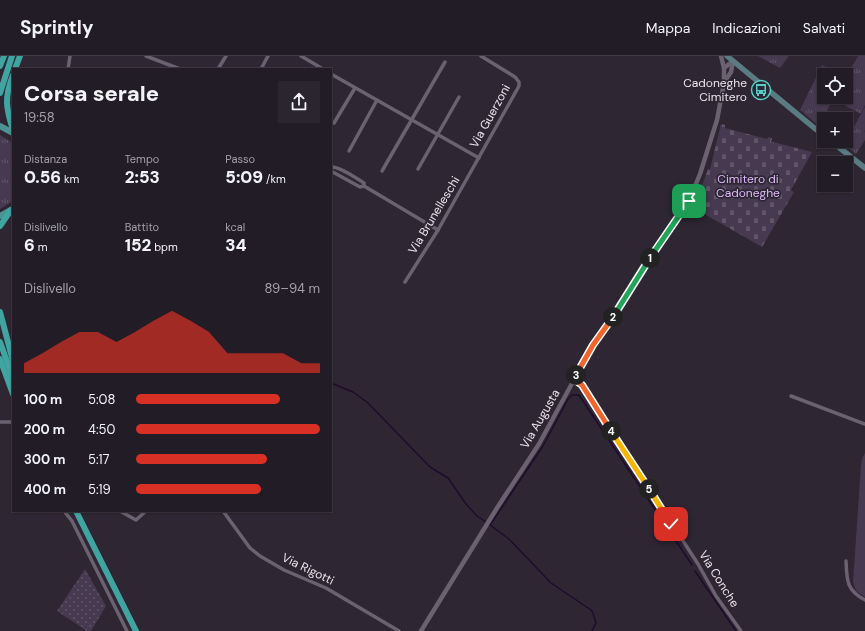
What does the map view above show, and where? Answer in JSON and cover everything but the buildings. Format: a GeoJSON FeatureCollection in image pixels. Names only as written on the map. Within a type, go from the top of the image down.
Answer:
{"type":"FeatureCollection","features":[{"type":"Feature","properties":{"kind":"highway"},"geometry":{"type":"LineString","coordinates":[[0,66],[4,56]]}},
{"type":"Feature","properties":{"kind":"highway"},"geometry":{"type":"LineString","coordinates":[[0,92],[12,56]]}},
{"type":"Feature","properties":{"kind":"highway"},"geometry":{"type":"LineString","coordinates":[[15,68],[20,56]]}},
{"type":"Feature","properties":{"kind":"highway"},"geometry":{"type":"LineString","coordinates":[[12,78],[6,104],[12,129]]}},
{"type":"Feature","properties":{"kind":"highway"},"geometry":{"type":"LineString","coordinates":[[0,226],[12,209]]}},
{"type":"Feature","properties":{"kind":"highway"},"geometry":{"type":"LineString","coordinates":[[0,312],[12,357]]}},
{"type":"Feature","properties":{"kind":"highway"},"geometry":{"type":"LineString","coordinates":[[0,342],[12,375]]}},
{"type":"Feature","properties":{"kind":"highway"},"geometry":{"type":"LineString","coordinates":[[0,359],[12,391]]}},
{"type":"Feature","properties":{"kind":"highway"},"geometry":{"type":"LineString","coordinates":[[77,512],[136,631]]}},
{"type":"Feature","properties":{"kind":"main road"},"geometry":{"type":"LineString","coordinates":[[727,56],[817,130]]}},
{"type":"Feature","properties":{"kind":"main road"},"geometry":{"type":"LineString","coordinates":[[0,126],[12,132]]}},
{"type":"Feature","properties":{"kind":"main road"},"geometry":{"type":"LineString","coordinates":[[840,148],[865,168]]}},
{"type":"Feature","properties":{"kind":"main road"},"geometry":{"type":"LineString","coordinates":[[0,216],[12,209]]}},
{"type":"Feature","properties":{"kind":"street"},"geometry":{"type":"LineString","coordinates":[[68,68],[70,56]]}},
{"type":"Feature","properties":{"kind":"street"},"geometry":{"type":"LineString","coordinates":[[146,56],[177,68]]}},
{"type":"Feature","properties":{"kind":"street"},"geometry":{"type":"LineString","coordinates":[[219,68],[226,56]]}},
{"type":"Feature","properties":{"kind":"street"},"geometry":{"type":"LineString","coordinates":[[262,68],[268,56]]}},
{"type":"Feature","properties":{"kind":"street"},"geometry":{"type":"LineString","coordinates":[[301,56],[315,67]]}},
{"type":"Feature","properties":{"kind":"street","name":"Via Guerzoni"},"geometry":{"type":"LineString","coordinates":[[478,158],[519,86],[519,82],[515,77],[481,56]]}},
{"type":"Feature","properties":{"kind":"street","name":"Via Augusta"},"geometry":{"type":"LineString","coordinates":[[421,631],[538,444],[593,345],[612,319],[689,201],[715,130],[724,83],[724,68],[721,56]]}},
{"type":"Feature","properties":{"kind":"street"},"geometry":{"type":"LineString","coordinates":[[724,68],[734,61]]}},
{"type":"Feature","properties":{"kind":"street","name":"Via Augusta"},"geometry":{"type":"LineString","coordinates":[[724,83],[731,72],[734,61]]}},
{"type":"Feature","properties":{"kind":"street"},"geometry":{"type":"LineString","coordinates":[[382,171],[445,62]]}},
{"type":"Feature","properties":{"kind":"street"},"geometry":{"type":"LineString","coordinates":[[731,72],[742,69]]}},
{"type":"Feature","properties":{"kind":"street"},"geometry":{"type":"LineString","coordinates":[[332,75],[478,158]]}},
{"type":"Feature","properties":{"kind":"street"},"geometry":{"type":"LineString","coordinates":[[334,123],[355,88]]}},
{"type":"Feature","properties":{"kind":"street"},"geometry":{"type":"LineString","coordinates":[[418,169],[459,97]]}},
{"type":"Feature","properties":{"kind":"street"},"geometry":{"type":"LineString","coordinates":[[349,151],[377,100]]}},
{"type":"Feature","properties":{"kind":"street","name":"Via Brunelleschi"},"geometry":{"type":"LineString","coordinates":[[405,282],[438,230],[478,158]]}},
{"type":"Feature","properties":{"kind":"street"},"geometry":{"type":"LineString","coordinates":[[332,167],[337,168],[360,180],[364,183],[364,186]]}},
{"type":"Feature","properties":{"kind":"street"},"geometry":{"type":"LineString","coordinates":[[332,172],[360,187],[364,186],[438,230]]}},
{"type":"Feature","properties":{"kind":"street","name":"Via Conche"},"geometry":{"type":"LineString","coordinates":[[574,379],[582,385],[698,564],[716,596],[741,631]]}},
{"type":"Feature","properties":{"kind":"street"},"geometry":{"type":"LineString","coordinates":[[791,396],[865,424]]}},
{"type":"Feature","properties":{"kind":"street"},"geometry":{"type":"LineString","coordinates":[[0,422],[12,422]]}},
{"type":"Feature","properties":{"kind":"street"},"geometry":{"type":"LineString","coordinates":[[65,512],[72,521],[127,631]]}},
{"type":"Feature","properties":{"kind":"street"},"geometry":{"type":"LineString","coordinates":[[122,512],[136,520],[145,512]]}},
{"type":"Feature","properties":{"kind":"street","name":"Via Rigotti"},"geometry":{"type":"LineString","coordinates":[[224,512],[250,548],[260,556],[284,570],[326,588],[398,631]]}},
{"type":"Feature","properties":{"kind":"street"},"geometry":{"type":"LineString","coordinates":[[846,561],[848,583],[851,590],[858,597],[865,600]]}},
{"type":"Feature","properties":{"kind":"green space"},"geometry":{"type":"Polygon","coordinates":[[[758,56],[789,56],[780,68],[758,56]]]}},
{"type":"Feature","properties":{"kind":"green space"},"geometry":{"type":"Polygon","coordinates":[[[858,56],[865,56],[865,105],[861,114],[842,104],[853,104],[853,68],[851,68],[858,56]]]}},
{"type":"Feature","properties":{"kind":"green space"},"geometry":{"type":"Polygon","coordinates":[[[822,65],[828,68],[821,68],[822,65]]]}},
{"type":"Feature","properties":{"kind":"green space"},"geometry":{"type":"Polygon","coordinates":[[[817,75],[817,104],[830,104],[826,112],[817,112],[817,124],[800,110],[817,75]]]}},
{"type":"Feature","properties":{"kind":"green space"},"geometry":{"type":"Polygon","coordinates":[[[865,107],[865,130],[863,134],[865,131],[865,140],[856,154],[849,148],[853,148],[853,128],[865,107]]]}},
{"type":"Feature","properties":{"kind":"green space","name":"Cimitero di Cadoneghe"},"geometry":{"type":"Polygon","coordinates":[[[721,124],[725,125],[725,128],[767,139],[768,137],[772,138],[771,143],[773,142],[812,152],[791,190],[794,192],[762,247],[694,208],[703,192],[700,191],[708,169],[710,169],[721,124]]]}},
{"type":"Feature","properties":{"kind":"green space"},"geometry":{"type":"Polygon","coordinates":[[[0,135],[12,142],[12,202],[0,209],[0,135]]]}},
{"type":"Feature","properties":{"kind":"green space"},"geometry":{"type":"Polygon","coordinates":[[[865,453],[865,597],[856,591],[853,582],[861,465],[862,458],[865,453]]]}},
{"type":"Feature","properties":{"kind":"green space"},"geometry":{"type":"Polygon","coordinates":[[[85,569],[106,606],[91,631],[87,631],[57,611],[85,569]]]}},
{"type":"Feature","properties":{"kind":"waterway"},"geometry":{"type":"LineString","coordinates":[[332,383],[353,392],[368,403],[430,467],[448,478],[466,504],[477,516],[486,522]]}},
{"type":"Feature","properties":{"kind":"waterway"},"geometry":{"type":"LineString","coordinates":[[489,524],[490,525],[543,446],[568,399],[572,395],[579,395],[692,565]]}},
{"type":"Feature","properties":{"kind":"waterway"},"geometry":{"type":"LineString","coordinates":[[490,525],[509,539],[551,583],[591,610],[596,623],[592,631]]}},
{"type":"Feature","properties":{"kind":"waterway"},"geometry":{"type":"LineString","coordinates":[[695,571],[736,631]]}},
{"type":"Feature","properties":{"kind":"place","name":"Cadoneghe Cimitero"},"geometry":{"type":"Point","coordinates":[761,90]}},
{"type":"Feature","properties":{"kind":"route"},"geometry":{"type":"LineString","coordinates":[[671,524],[582,385],[574,379],[593,345],[612,319],[664,237],[689,201]]}}]}
